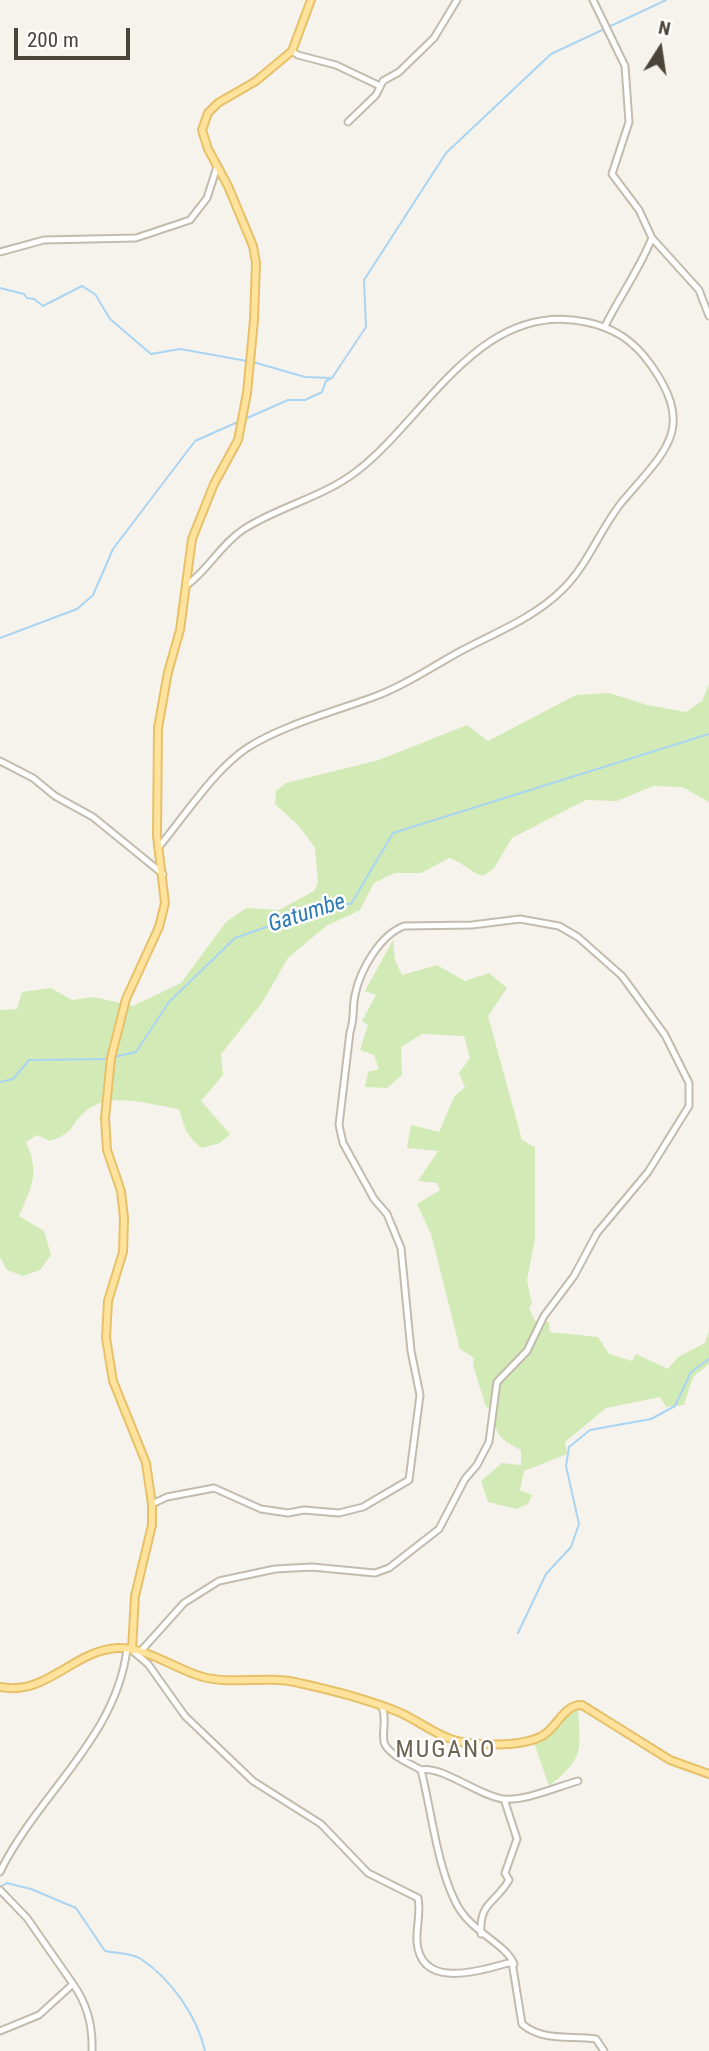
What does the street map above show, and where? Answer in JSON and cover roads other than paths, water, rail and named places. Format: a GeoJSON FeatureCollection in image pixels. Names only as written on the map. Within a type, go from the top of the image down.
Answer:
{"type":"FeatureCollection","features":[{"type":"Feature","properties":{"kind":"main road"},"geometry":{"type":"LineString","coordinates":[[129,1649],[134,1609],[152,1525],[152,1504],[144,1455],[113,1381],[106,1338],[108,1301],[123,1252],[124,1218],[123,1198],[107,1150],[104,1126],[111,1058],[126,999],[164,913],[163,874],[158,848],[159,716],[187,585],[193,532],[240,433],[254,320],[256,263],[253,246],[202,130],[208,113],[231,94],[256,81],[292,51],[311,0]]}},
{"type":"Feature","properties":{"kind":"main road"},"geometry":{"type":"LineString","coordinates":[[0,1687],[30,1688],[48,1681],[84,1659],[116,1648],[129,1649],[208,1678],[289,1681],[382,1707],[440,1735],[476,1744],[531,1740],[549,1731],[571,1706],[582,1704],[670,1760],[709,1774]]}},
{"type":"Feature","properties":{"kind":"street"},"geometry":{"type":"LineString","coordinates":[[348,122],[376,95],[380,86],[434,38],[457,0]]}},
{"type":"Feature","properties":{"kind":"street"},"geometry":{"type":"LineString","coordinates":[[593,0],[625,66],[629,122],[611,174],[639,210],[652,238],[699,290],[709,316]]}},
{"type":"Feature","properties":{"kind":"street"},"geometry":{"type":"LineString","coordinates":[[292,51],[336,65],[380,86]]}},
{"type":"Feature","properties":{"kind":"street"},"geometry":{"type":"LineString","coordinates":[[0,252],[37,241],[136,238],[190,220],[207,198],[217,167]]}},
{"type":"Feature","properties":{"kind":"street"},"geometry":{"type":"LineString","coordinates":[[604,326],[617,301],[640,268],[652,238]]}},
{"type":"Feature","properties":{"kind":"street"},"geometry":{"type":"LineString","coordinates":[[158,848],[219,774],[252,745],[387,692],[552,599],[570,582],[616,509],[653,465],[675,430],[673,409],[662,382],[630,341],[604,326],[576,319],[547,319],[513,331],[477,351],[444,378],[382,450],[356,471],[332,488],[241,531],[187,585]]}},
{"type":"Feature","properties":{"kind":"street"},"geometry":{"type":"LineString","coordinates":[[0,761],[33,778],[55,796],[93,817],[163,874]]}},
{"type":"Feature","properties":{"kind":"street"},"geometry":{"type":"LineString","coordinates":[[140,1652],[184,1603],[219,1581],[275,1569],[312,1567],[360,1574],[381,1572],[442,1525],[465,1479],[477,1465],[489,1442],[497,1382],[527,1351],[539,1325],[574,1276],[597,1233],[648,1171],[688,1106],[688,1083],[682,1065],[665,1035],[622,976],[578,937],[559,926],[520,919],[472,925],[404,926],[394,930],[375,950],[355,992],[355,1018],[350,1032],[339,1125],[343,1143],[374,1199],[387,1214],[401,1248],[411,1351],[421,1395],[409,1480],[403,1486],[363,1507],[339,1513],[304,1510],[288,1513],[261,1509],[214,1489],[167,1497],[152,1504]]}},
{"type":"Feature","properties":{"kind":"street"},"geometry":{"type":"LineString","coordinates":[[0,1872],[57,1784],[92,1742],[117,1695],[129,1649],[148,1664],[185,1716],[253,1781],[321,1824],[368,1872],[418,1898],[417,1941],[419,1953],[429,1966],[455,1974],[486,1971],[510,1962],[514,1964]]}},
{"type":"Feature","properties":{"kind":"street"},"geometry":{"type":"LineString","coordinates":[[382,1707],[387,1721],[383,1740],[387,1748],[421,1770],[432,1829],[455,1901],[470,1925],[511,1956],[522,2024],[530,2030],[550,2036],[596,2039],[604,2051]]}},
{"type":"Feature","properties":{"kind":"street"},"geometry":{"type":"LineString","coordinates":[[421,1770],[429,1768],[463,1785],[505,1799],[578,1781]]}},
{"type":"Feature","properties":{"kind":"street"},"geometry":{"type":"LineString","coordinates":[[481,1934],[480,1917],[484,1907],[503,1890],[509,1880],[505,1872],[517,1839],[505,1799]]}},
{"type":"Feature","properties":{"kind":"street"},"geometry":{"type":"LineString","coordinates":[[0,1890],[27,1918],[84,2000],[93,2032],[92,2051]]}},
{"type":"Feature","properties":{"kind":"street"},"geometry":{"type":"LineString","coordinates":[[0,2031],[39,2015],[73,1984]]}},
{"type":"Feature","properties":{"kind":"waterway"},"geometry":{"type":"LineString","coordinates":[[245,419],[288,400],[305,400],[322,392],[326,381],[332,378],[366,327],[364,280],[446,153],[551,54],[666,0]]}},
{"type":"Feature","properties":{"kind":"waterway"},"geometry":{"type":"LineString","coordinates":[[0,288],[24,294],[43,306],[82,286],[95,294],[110,319],[151,354],[180,349],[247,361]]}},
{"type":"Feature","properties":{"kind":"waterway"},"geometry":{"type":"LineString","coordinates":[[253,362],[305,377],[332,378]]}},
{"type":"Feature","properties":{"kind":"waterway"},"geometry":{"type":"LineString","coordinates":[[0,638],[77,609],[93,595],[113,549],[195,441],[240,421]]}},
{"type":"Feature","properties":{"kind":"waterway","name":"Gatumbe"},"geometry":{"type":"LineString","coordinates":[[114,1057],[136,1052],[169,1002],[235,938],[332,904],[351,904],[393,833],[709,734]]}},
{"type":"Feature","properties":{"kind":"waterway","name":"Gatumbe"},"geometry":{"type":"LineString","coordinates":[[0,1082],[13,1079],[29,1060],[109,1059]]}},
{"type":"Feature","properties":{"kind":"waterway"},"geometry":{"type":"LineString","coordinates":[[518,1633],[546,1574],[571,1547],[579,1524],[566,1466],[569,1447],[590,1430],[651,1419],[675,1406],[691,1372],[709,1359]]}},
{"type":"Feature","properties":{"kind":"waterway"},"geometry":{"type":"LineString","coordinates":[[0,1887],[7,1883],[31,1889],[76,1908],[105,1951],[133,1956],[152,1967],[181,1999],[196,2025],[205,2051]]}},
{"type":"Feature","properties":{"kind":"district","name":"MUGANO"},"geometry":{"type":"Point","coordinates":[446,1751]}}]}
